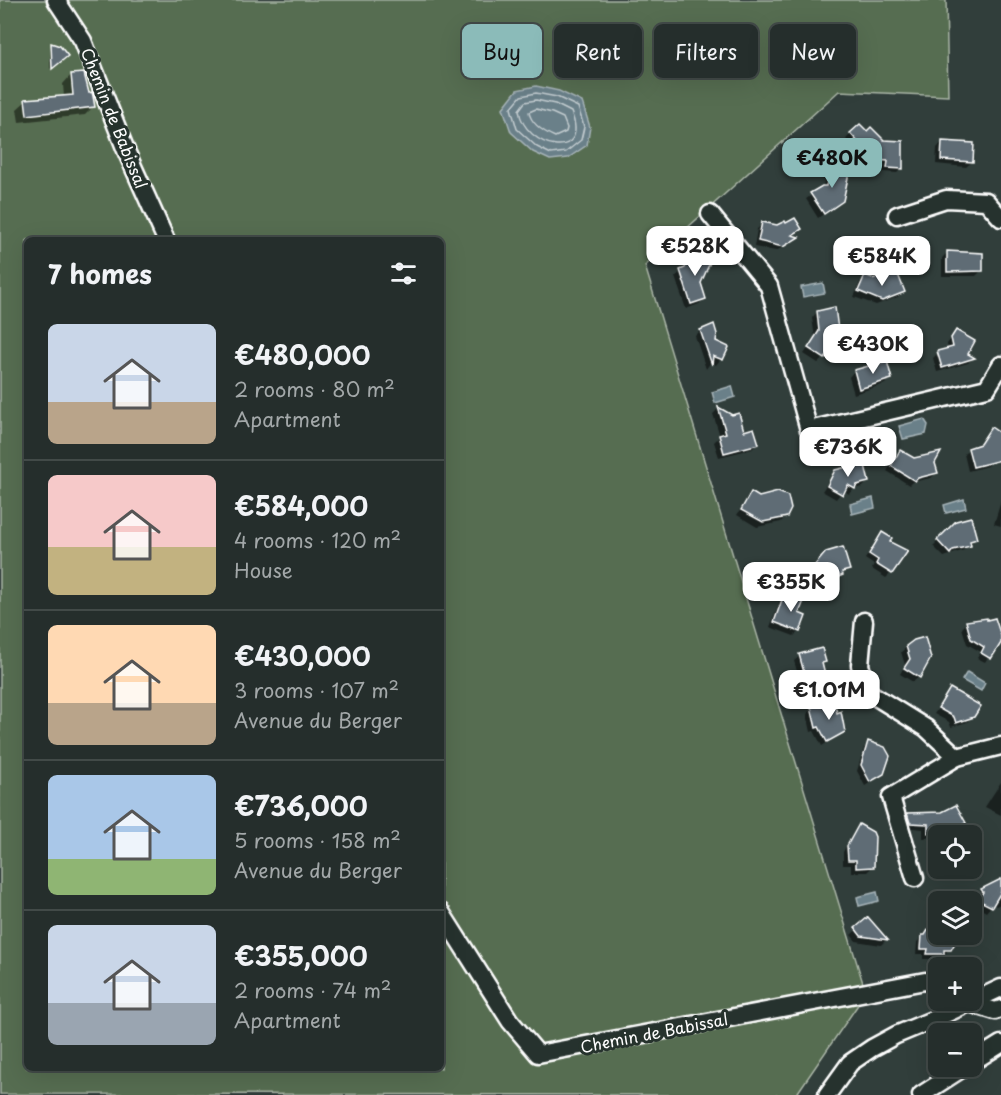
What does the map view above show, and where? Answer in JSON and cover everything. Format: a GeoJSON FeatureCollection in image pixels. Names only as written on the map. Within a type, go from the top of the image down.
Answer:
{"type":"FeatureCollection","features":[{"type":"Feature","properties":{"kind":"street","name":"Chemin de Babissal"},"geometry":{"type":"LineString","coordinates":[[56,0],[83,41],[127,153],[165,237]]}},
{"type":"Feature","properties":{"kind":"street"},"geometry":{"type":"LineString","coordinates":[[897,215],[946,199],[986,201],[1001,218]]}},
{"type":"Feature","properties":{"kind":"street"},"geometry":{"type":"LineString","coordinates":[[710,214],[769,286],[809,430],[987,388],[1001,365]]}},
{"type":"Feature","properties":{"kind":"street"},"geometry":{"type":"LineString","coordinates":[[864,621],[860,665],[868,692],[926,728],[957,756]]}},
{"type":"Feature","properties":{"kind":"street"},"geometry":{"type":"LineString","coordinates":[[915,878],[891,797],[957,756],[1001,746]]}},
{"type":"Feature","properties":{"kind":"street","name":"Chemin de Babissal"},"geometry":{"type":"LineString","coordinates":[[444,917],[510,1021],[538,1054],[928,982]]}},
{"type":"Feature","properties":{"kind":"street"},"geometry":{"type":"LineString","coordinates":[[982,996],[1001,987]]}},
{"type":"Feature","properties":{"kind":"street"},"geometry":{"type":"LineString","coordinates":[[982,1007],[995,1011],[1001,1009]]}},
{"type":"Feature","properties":{"kind":"street"},"geometry":{"type":"LineString","coordinates":[[827,1095],[850,1063],[896,1035],[948,1011]]}},
{"type":"Feature","properties":{"kind":"street"},"geometry":{"type":"LineString","coordinates":[[982,1056],[1001,1044]]}},
{"type":"Feature","properties":{"kind":"street"},"geometry":{"type":"LineString","coordinates":[[921,1095],[949,1077]]}},
{"type":"Feature","properties":{"kind":"green space"},"geometry":{"type":"Polygon","coordinates":[[[0,0],[946,0],[948,96],[839,91],[645,266],[866,993],[796,1095],[0,1094],[0,0]]]}},
{"type":"Feature","properties":{"kind":"water"},"geometry":{"type":"Polygon","coordinates":[[[536,86],[559,91],[582,102],[590,127],[587,145],[568,158],[550,160],[533,152],[511,132],[503,108],[517,90],[536,86]]]}},
{"type":"Feature","properties":{"kind":"water"},"geometry":{"type":"Polygon","coordinates":[[[823,283],[825,293],[803,297],[801,287],[823,283]]]}},
{"type":"Feature","properties":{"kind":"water"},"geometry":{"type":"Polygon","coordinates":[[[732,386],[735,397],[715,403],[712,392],[732,386]]]}},
{"type":"Feature","properties":{"kind":"water"},"geometry":{"type":"Polygon","coordinates":[[[924,419],[928,425],[926,434],[903,439],[899,426],[924,419]]]}},
{"type":"Feature","properties":{"kind":"water"},"geometry":{"type":"Polygon","coordinates":[[[873,498],[875,508],[852,514],[850,504],[873,498]]]}},
{"type":"Feature","properties":{"kind":"water"},"geometry":{"type":"Polygon","coordinates":[[[964,499],[966,508],[946,513],[944,505],[964,499]]]}},
{"type":"Feature","properties":{"kind":"water"},"geometry":{"type":"Polygon","coordinates":[[[967,672],[985,683],[981,691],[962,680],[967,672]]]}},
{"type":"Feature","properties":{"kind":"water"},"geometry":{"type":"Polygon","coordinates":[[[877,892],[879,901],[859,906],[857,897],[877,892]]]}},
{"type":"Feature","properties":{"kind":"building"},"geometry":{"type":"Polygon","coordinates":[[[51,43],[60,46],[68,56],[52,69],[51,43]]]}},
{"type":"Feature","properties":{"kind":"building"},"geometry":{"type":"Polygon","coordinates":[[[84,73],[95,107],[27,115],[25,99],[73,95],[71,74],[84,73]]]}},
{"type":"Feature","properties":{"kind":"building"},"geometry":{"type":"Polygon","coordinates":[[[860,124],[867,131],[871,127],[884,140],[903,141],[903,169],[887,168],[888,161],[874,160],[850,133],[860,124]]]}},
{"type":"Feature","properties":{"kind":"building"},"geometry":{"type":"Polygon","coordinates":[[[942,141],[974,143],[973,162],[941,160],[942,141]]]}},
{"type":"Feature","properties":{"kind":"building"},"geometry":{"type":"Polygon","coordinates":[[[831,164],[847,167],[846,172],[849,173],[843,201],[824,214],[810,193],[826,186],[831,164]]]}},
{"type":"Feature","properties":{"kind":"building"},"geometry":{"type":"Polygon","coordinates":[[[795,218],[802,229],[792,235],[799,237],[783,247],[758,241],[762,222],[777,225],[795,218]]]}},
{"type":"Feature","properties":{"kind":"building"},"geometry":{"type":"Polygon","coordinates":[[[693,251],[711,260],[701,283],[706,299],[691,304],[680,270],[685,268],[693,251]]]}},
{"type":"Feature","properties":{"kind":"building"},"geometry":{"type":"Polygon","coordinates":[[[947,251],[983,253],[983,271],[947,272],[947,251]]]}},
{"type":"Feature","properties":{"kind":"building"},"geometry":{"type":"Polygon","coordinates":[[[897,272],[905,292],[882,301],[858,291],[865,275],[875,279],[876,275],[882,278],[897,272]]]}},
{"type":"Feature","properties":{"kind":"building"},"geometry":{"type":"Polygon","coordinates":[[[835,307],[839,337],[825,359],[808,348],[819,331],[817,311],[835,307]]]}},
{"type":"Feature","properties":{"kind":"building"},"geometry":{"type":"Polygon","coordinates":[[[714,324],[717,334],[716,341],[729,347],[723,360],[713,356],[712,365],[700,330],[714,324]]]}},
{"type":"Feature","properties":{"kind":"building"},"geometry":{"type":"Polygon","coordinates":[[[956,330],[975,341],[968,354],[975,358],[942,368],[937,351],[953,347],[951,338],[956,330]]]}},
{"type":"Feature","properties":{"kind":"building"},"geometry":{"type":"Polygon","coordinates":[[[887,361],[892,379],[859,389],[854,370],[887,361]]]}},
{"type":"Feature","properties":{"kind":"building"},"geometry":{"type":"Polygon","coordinates":[[[718,407],[732,415],[739,413],[744,431],[754,428],[759,444],[724,453],[719,435],[726,433],[718,407]]]}},
{"type":"Feature","properties":{"kind":"building"},"geometry":{"type":"Polygon","coordinates":[[[991,427],[1001,434],[1001,460],[973,467],[968,448],[980,444],[991,427]]]}},
{"type":"Feature","properties":{"kind":"building"},"geometry":{"type":"Polygon","coordinates":[[[900,450],[914,458],[941,452],[935,463],[938,473],[918,478],[915,481],[891,466],[900,450]]]}},
{"type":"Feature","properties":{"kind":"building"},"geometry":{"type":"Polygon","coordinates":[[[859,464],[865,465],[869,482],[857,485],[855,489],[848,485],[843,495],[827,486],[835,470],[859,464]]]}},
{"type":"Feature","properties":{"kind":"building"},"geometry":{"type":"Polygon","coordinates":[[[751,492],[759,497],[778,492],[788,496],[791,509],[787,517],[763,522],[741,510],[751,492]]]}},
{"type":"Feature","properties":{"kind":"building"},"geometry":{"type":"Polygon","coordinates":[[[971,517],[977,539],[970,541],[971,546],[953,550],[950,554],[937,540],[956,521],[971,517]]]}},
{"type":"Feature","properties":{"kind":"building"},"geometry":{"type":"Polygon","coordinates":[[[882,532],[892,538],[890,542],[908,551],[892,574],[876,564],[878,560],[869,554],[882,532]]]}},
{"type":"Feature","properties":{"kind":"building"},"geometry":{"type":"Polygon","coordinates":[[[843,547],[850,570],[842,572],[843,575],[826,587],[810,571],[826,552],[843,547]]]}},
{"type":"Feature","properties":{"kind":"building"},"geometry":{"type":"Polygon","coordinates":[[[784,594],[804,601],[799,613],[806,616],[800,632],[774,622],[784,594]]]}},
{"type":"Feature","properties":{"kind":"building"},"geometry":{"type":"Polygon","coordinates":[[[987,618],[987,620],[995,618],[1001,636],[1001,643],[991,659],[981,653],[984,647],[971,639],[966,621],[987,618]]]}},
{"type":"Feature","properties":{"kind":"building"},"geometry":{"type":"Polygon","coordinates":[[[925,637],[931,658],[920,678],[904,668],[910,659],[906,646],[914,640],[925,637]]]}},
{"type":"Feature","properties":{"kind":"building"},"geometry":{"type":"Polygon","coordinates":[[[822,648],[826,662],[822,663],[826,679],[807,684],[799,654],[822,648]]]}},
{"type":"Feature","properties":{"kind":"building"},"geometry":{"type":"Polygon","coordinates":[[[950,688],[981,706],[974,717],[956,723],[954,717],[938,708],[950,688]]]}},
{"type":"Feature","properties":{"kind":"building"},"geometry":{"type":"Polygon","coordinates":[[[834,702],[837,713],[841,711],[845,732],[827,742],[819,727],[816,728],[811,707],[834,702]]]}},
{"type":"Feature","properties":{"kind":"building"},"geometry":{"type":"Polygon","coordinates":[[[868,741],[885,747],[890,756],[884,774],[870,782],[861,765],[868,741]]]}},
{"type":"Feature","properties":{"kind":"building"},"geometry":{"type":"Polygon","coordinates":[[[956,805],[966,823],[928,825],[910,823],[907,813],[942,812],[956,805]]]}},
{"type":"Feature","properties":{"kind":"building"},"geometry":{"type":"Polygon","coordinates":[[[859,824],[873,832],[875,837],[874,867],[856,868],[856,860],[848,860],[847,846],[859,824]]]}},
{"type":"Feature","properties":{"kind":"building"},"geometry":{"type":"Polygon","coordinates":[[[1001,879],[1001,892],[992,907],[982,902],[981,889],[1001,879]]]}},
{"type":"Feature","properties":{"kind":"building"},"geometry":{"type":"Polygon","coordinates":[[[868,917],[888,940],[861,936],[855,928],[868,917]]]}},
{"type":"Feature","properties":{"kind":"building"},"geometry":{"type":"Polygon","coordinates":[[[928,930],[928,945],[954,945],[951,950],[944,950],[944,954],[927,954],[928,949],[921,949],[922,935],[925,935],[928,930]]]}}]}
